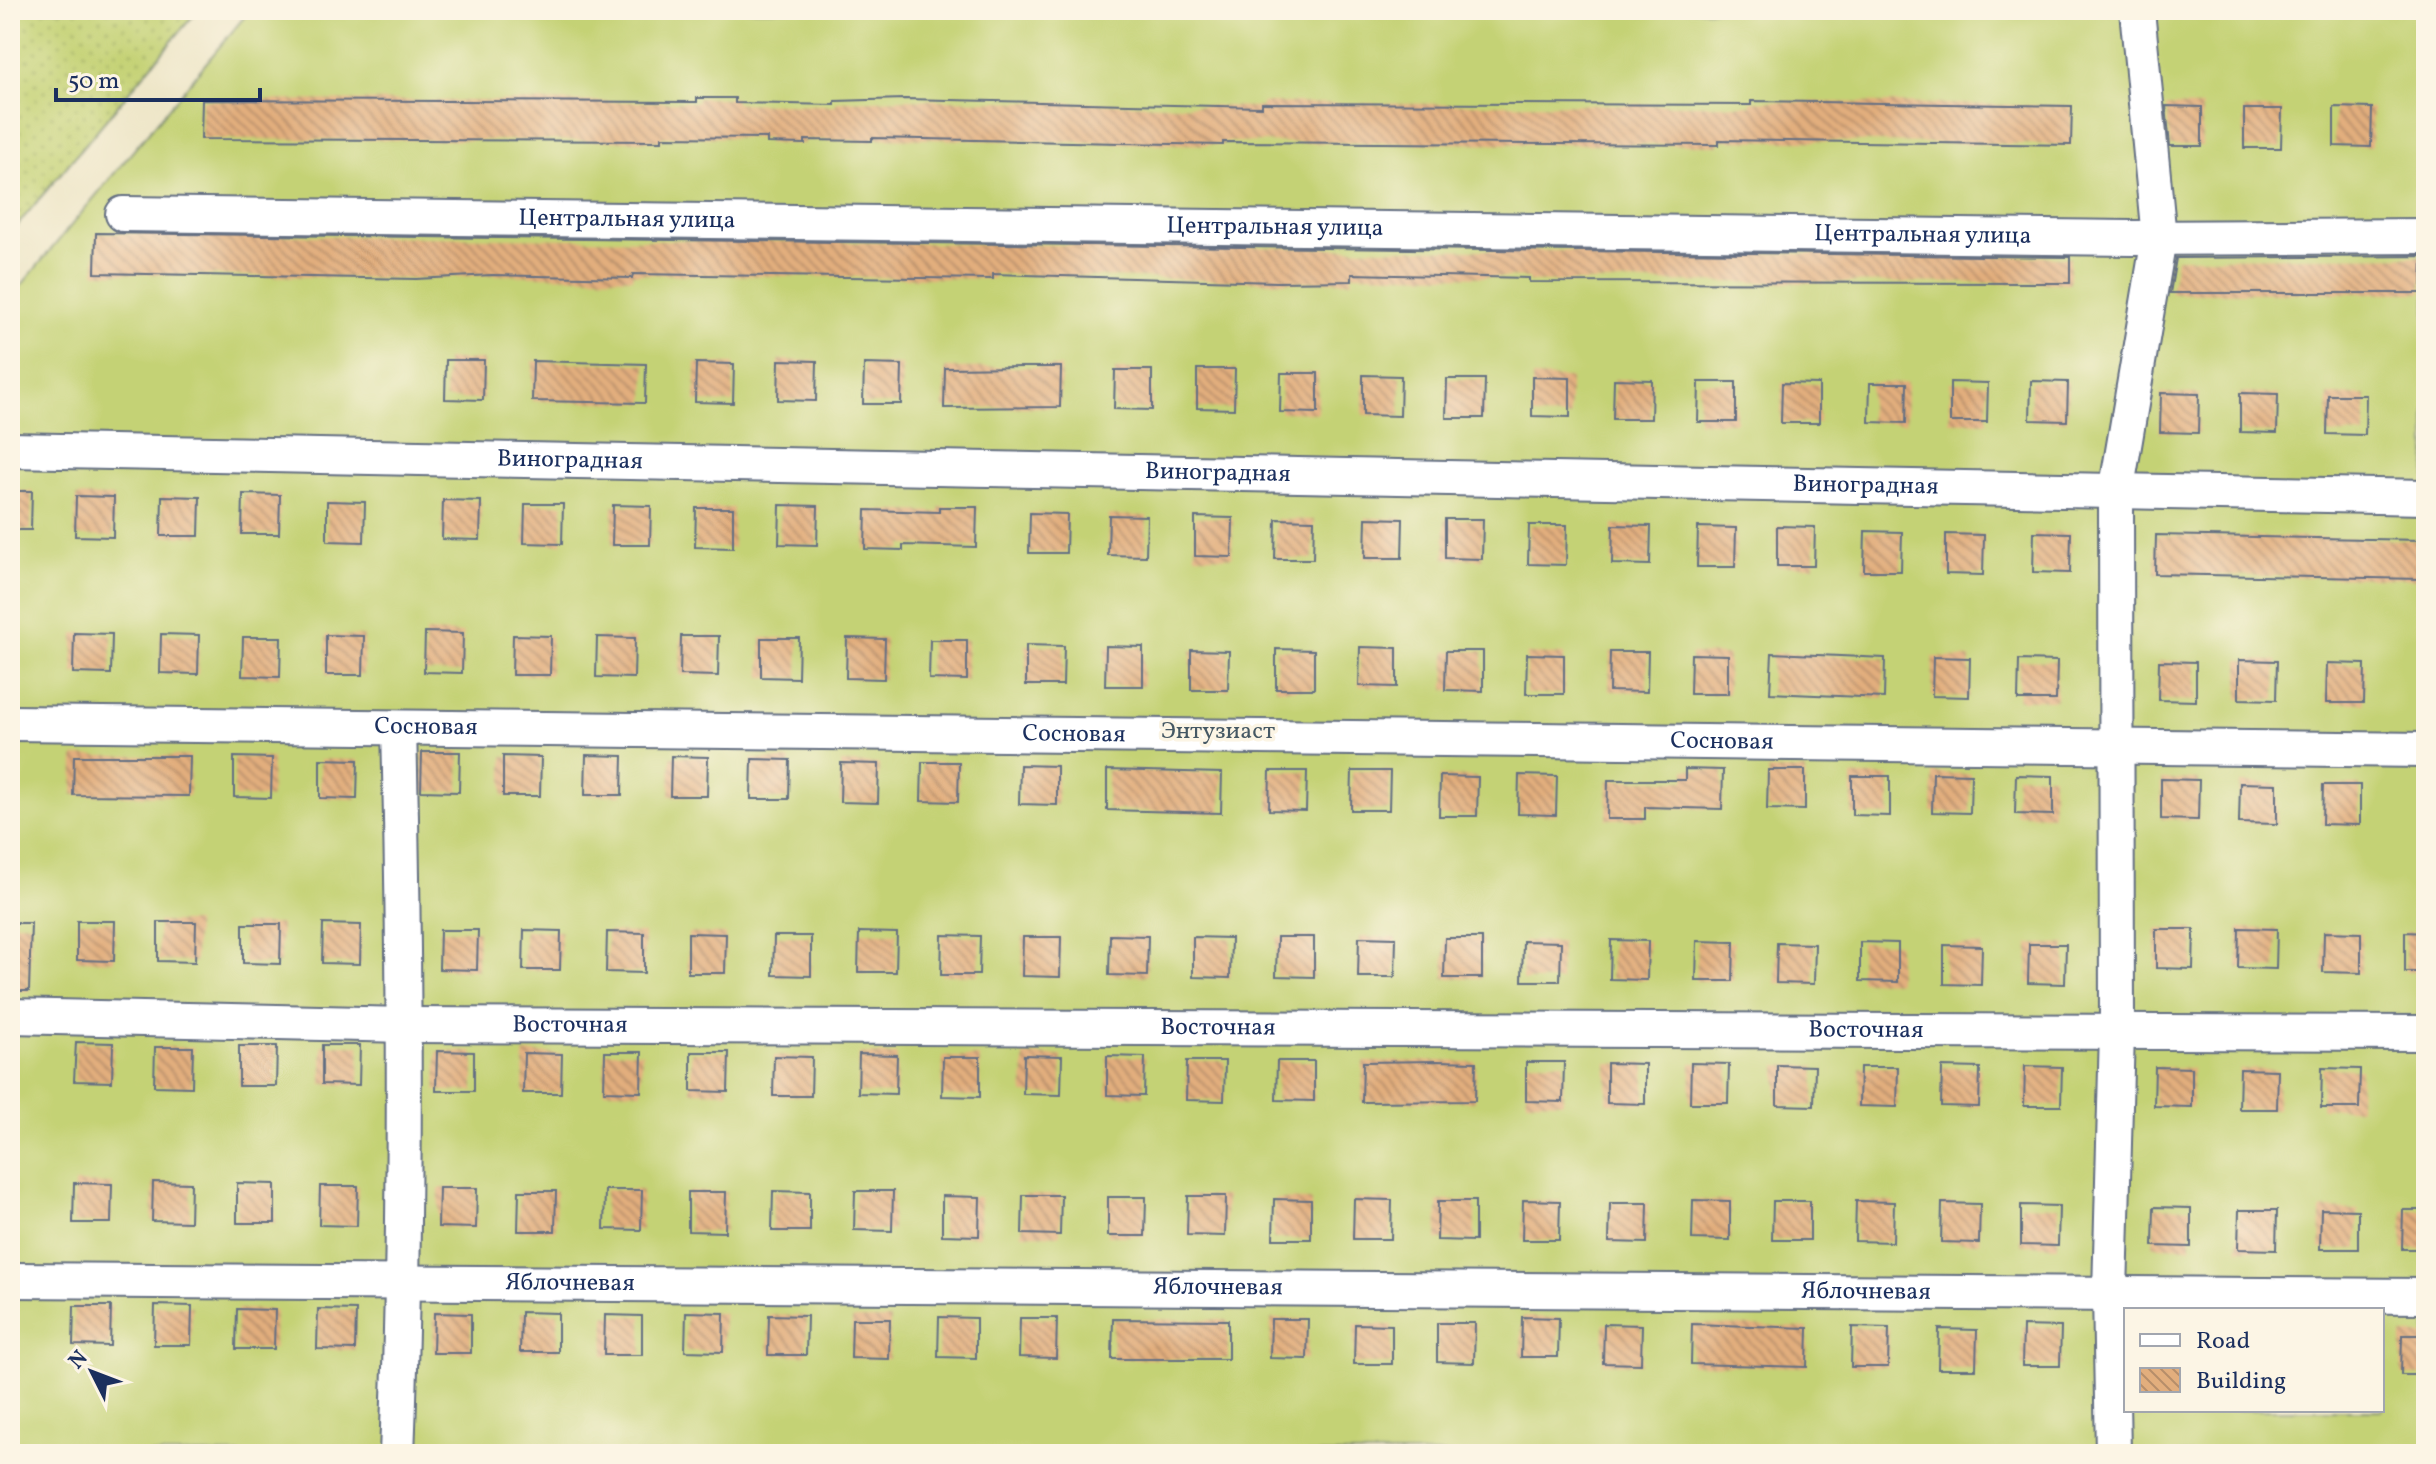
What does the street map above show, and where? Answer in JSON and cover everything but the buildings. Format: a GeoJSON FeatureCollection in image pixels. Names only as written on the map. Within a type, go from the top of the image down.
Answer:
{"type":"FeatureCollection","features":[{"type":"Feature","properties":{"kind":"street"},"geometry":{"type":"LineString","coordinates":[[2113,1454],[2110,1293],[2117,1031],[2114,743],[2116,493],[2159,238],[2137,10]]}},
{"type":"Feature","properties":{"kind":"street","name":"Центральная улица"},"geometry":{"type":"LineString","coordinates":[[123,214],[2159,238],[2426,236]]}},
{"type":"Feature","properties":{"kind":"street","name":"Виноградная"},"geometry":{"type":"LineString","coordinates":[[10,450],[2426,497]]}},
{"type":"Feature","properties":{"kind":"street","name":"Сосновая"},"geometry":{"type":"LineString","coordinates":[[10,723],[2114,743],[2426,750]]}},
{"type":"Feature","properties":{"kind":"street"},"geometry":{"type":"LineString","coordinates":[[397,1454],[404,1280],[406,1025],[399,728]]}},
{"type":"Feature","properties":{"kind":"street","name":"Восточная"},"geometry":{"type":"LineString","coordinates":[[10,1016],[406,1025],[2426,1033]]}},
{"type":"Feature","properties":{"kind":"street","name":"Яблочневая"},"geometry":{"type":"LineString","coordinates":[[10,1280],[404,1280],[2426,1296]]}},
{"type":"Feature","properties":{"kind":"green space"},"geometry":{"type":"Polygon","coordinates":[[[10,10],[198,10],[10,234],[10,10]]]}},
{"type":"Feature","properties":{"kind":"green space","name":"Энтузиаст"},"geometry":{"type":"Polygon","coordinates":[[[250,10],[2426,10],[2426,1454],[10,1454],[10,299],[250,10]]]}}]}
